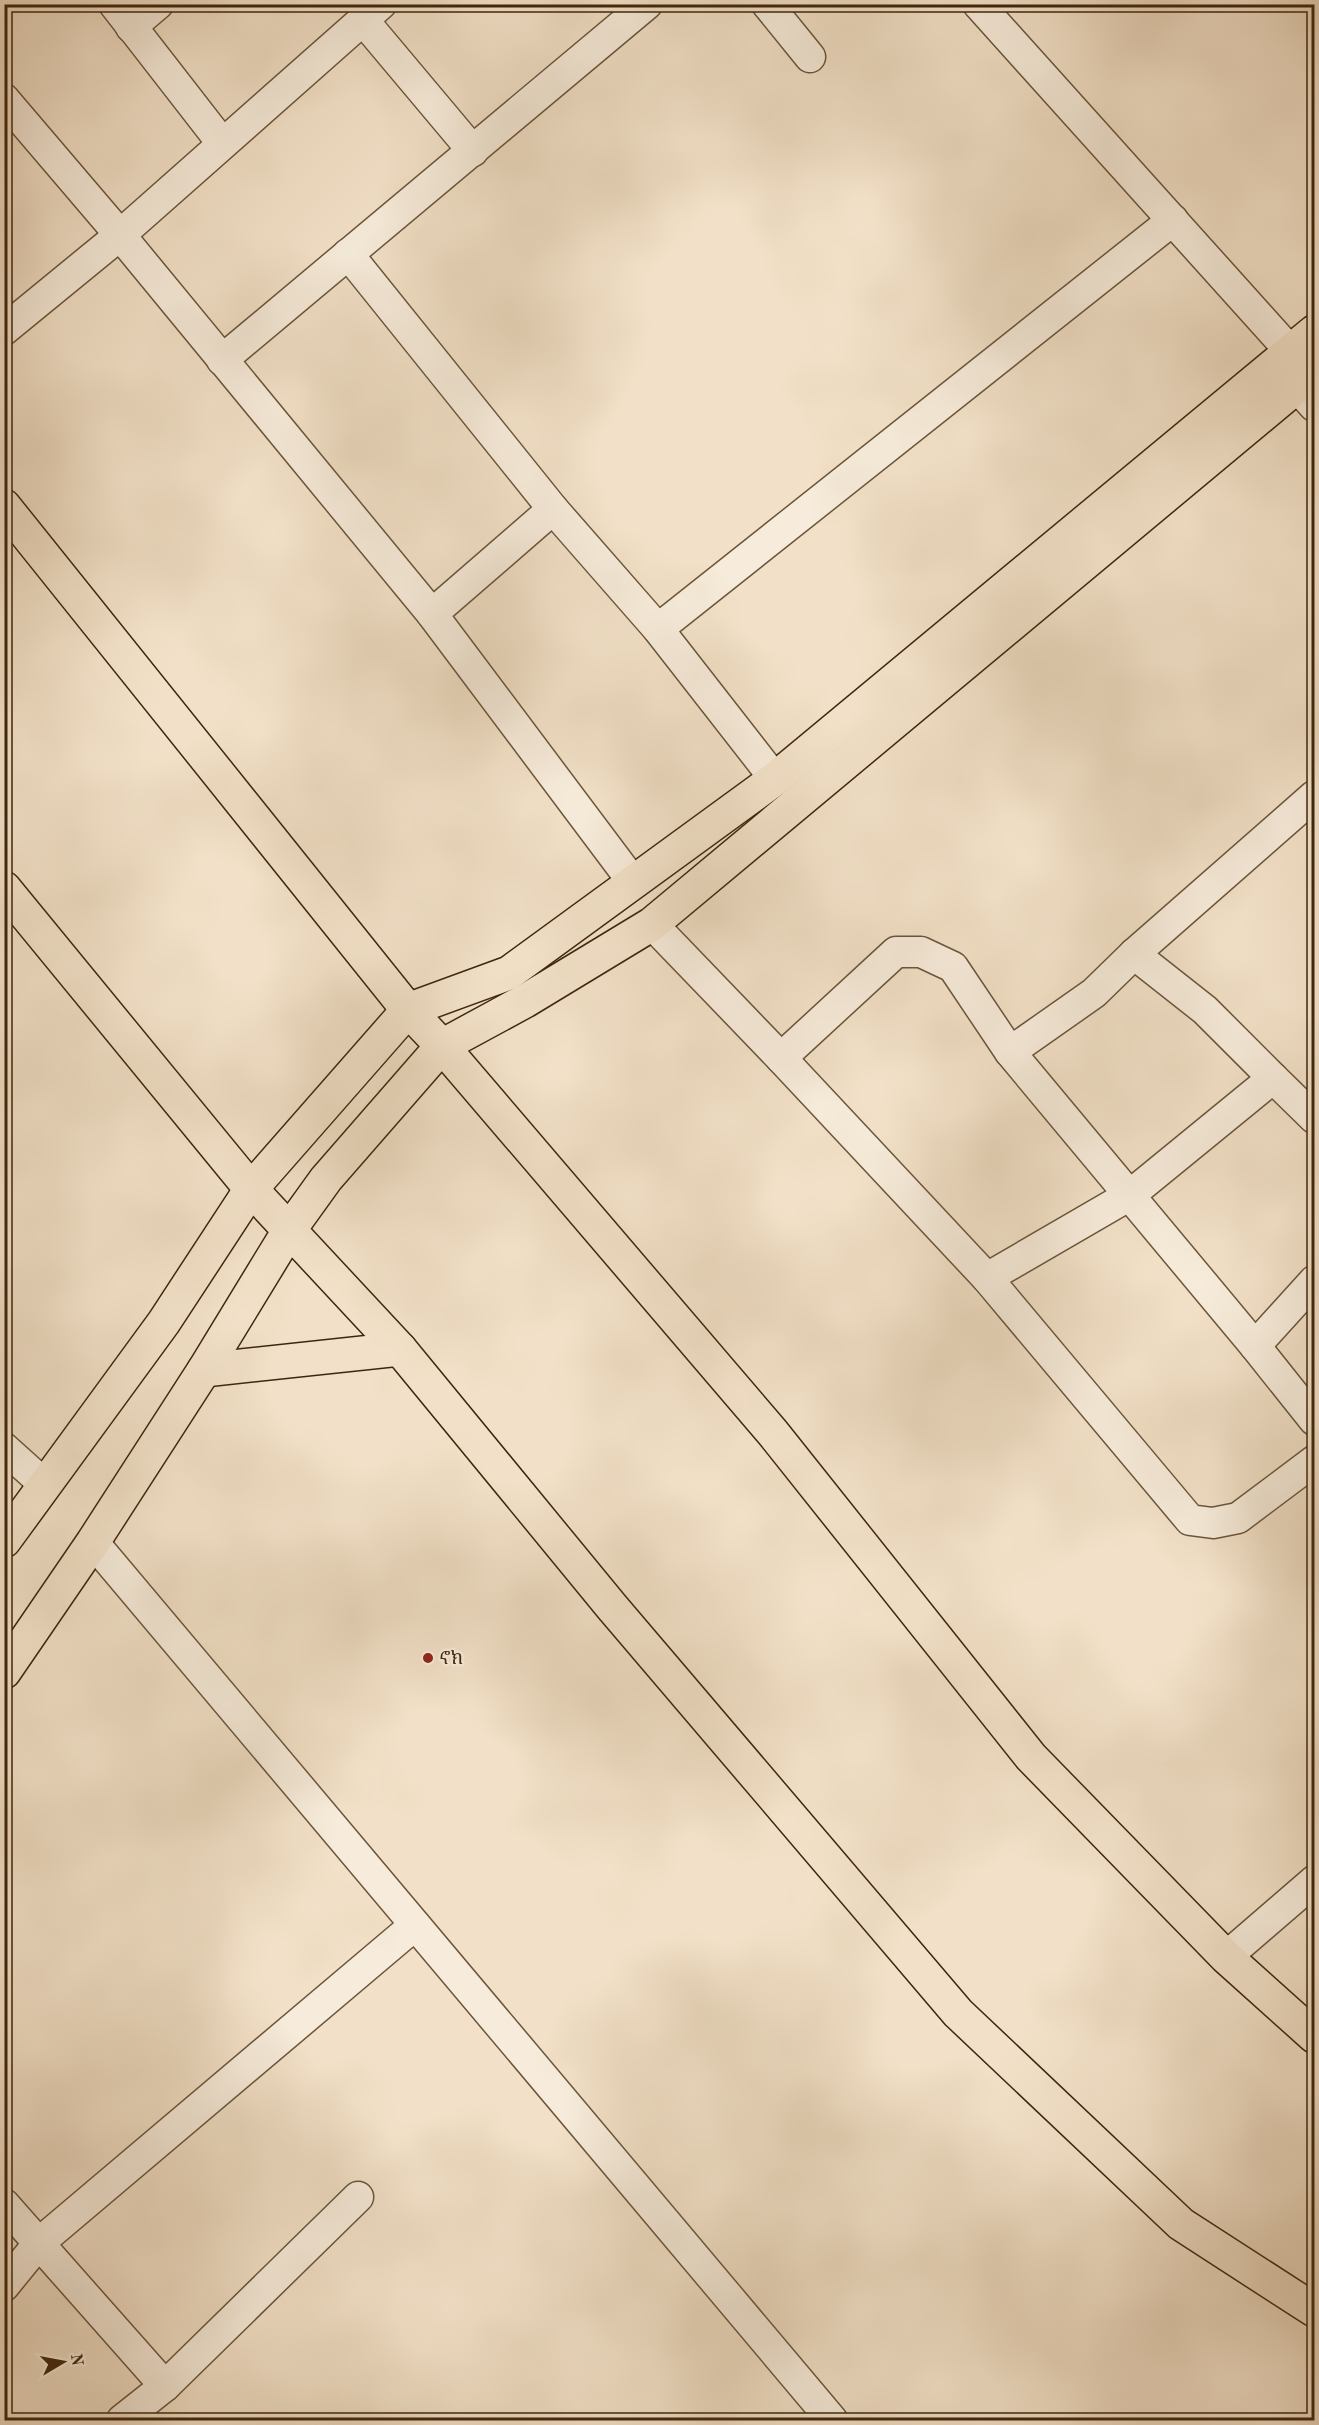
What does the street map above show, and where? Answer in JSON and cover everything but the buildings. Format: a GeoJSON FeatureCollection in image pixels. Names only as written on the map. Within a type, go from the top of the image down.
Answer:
{"type":"FeatureCollection","features":[{"type":"Feature","properties":{"kind":"main road"},"geometry":{"type":"LineString","coordinates":[[4,1541],[164,1322],[251,1189],[408,1010],[509,973],[775,779],[1306,370]]}},
{"type":"Feature","properties":{"kind":"main road"},"geometry":{"type":"LineString","coordinates":[[4,1672],[93,1542],[204,1371],[290,1229],[326,1179],[442,1046],[525,1001],[652,924],[1306,370]]}},
{"type":"Feature","properties":{"kind":"main road"},"geometry":{"type":"LineString","coordinates":[[4,506],[408,1010],[442,1046],[773,1433],[1031,1757],[1226,1956],[1314,2036]]}},
{"type":"Feature","properties":{"kind":"main road"},"geometry":{"type":"LineString","coordinates":[[4,888],[251,1189],[400,1349],[620,1616],[958,2013],[1180,2224],[1314,2310]]}},
{"type":"Feature","properties":{"kind":"main road"},"geometry":{"type":"LineString","coordinates":[[204,1371],[400,1349]]}},
{"type":"Feature","properties":{"kind":"street"},"geometry":{"type":"LineString","coordinates":[[158,4],[122,16],[222,143]]}},
{"type":"Feature","properties":{"kind":"street"},"geometry":{"type":"LineString","coordinates":[[222,360],[647,4]]}},
{"type":"Feature","properties":{"kind":"street"},"geometry":{"type":"LineString","coordinates":[[767,4],[810,57]]}},
{"type":"Feature","properties":{"kind":"street"},"geometry":{"type":"LineString","coordinates":[[978,4],[1306,370]]}},
{"type":"Feature","properties":{"kind":"street"},"geometry":{"type":"LineString","coordinates":[[4,330],[120,235],[372,12],[473,151]]}},
{"type":"Feature","properties":{"kind":"street"},"geometry":{"type":"LineString","coordinates":[[4,99],[120,235],[432,614],[633,882]]}},
{"type":"Feature","properties":{"kind":"street"},"geometry":{"type":"LineString","coordinates":[[658,629],[1173,220]]}},
{"type":"Feature","properties":{"kind":"street"},"geometry":{"type":"LineString","coordinates":[[348,254],[553,509],[658,629],[775,779]]}},
{"type":"Feature","properties":{"kind":"street"},"geometry":{"type":"LineString","coordinates":[[432,614],[553,509]]}},
{"type":"Feature","properties":{"kind":"street"},"geometry":{"type":"LineString","coordinates":[[1010,1052],[1094,993],[1134,954],[1314,796]]}},
{"type":"Feature","properties":{"kind":"street"},"geometry":{"type":"LineString","coordinates":[[652,924],[987,1278],[1190,1520],[1213,1523],[1238,1518],[1314,1461]]}},
{"type":"Feature","properties":{"kind":"street"},"geometry":{"type":"LineString","coordinates":[[781,1058],[896,952],[921,952],[953,967],[1010,1052],[1256,1346],[1314,1420]]}},
{"type":"Feature","properties":{"kind":"street"},"geometry":{"type":"LineString","coordinates":[[1134,954],[1204,1010],[1314,1118]]}},
{"type":"Feature","properties":{"kind":"street"},"geometry":{"type":"LineString","coordinates":[[987,1278],[1130,1195],[1273,1078]]}},
{"type":"Feature","properties":{"kind":"street"},"geometry":{"type":"LineString","coordinates":[[1256,1346],[1314,1281]]}},
{"type":"Feature","properties":{"kind":"street"},"geometry":{"type":"LineString","coordinates":[[4,1448],[44,1484]]}},
{"type":"Feature","properties":{"kind":"street"},"geometry":{"type":"LineString","coordinates":[[93,1542],[832,2421]]}},
{"type":"Feature","properties":{"kind":"street"},"geometry":{"type":"LineString","coordinates":[[1226,1956],[1314,1881]]}},
{"type":"Feature","properties":{"kind":"street"},"geometry":{"type":"LineString","coordinates":[[4,2286],[39,2243],[415,1925]]}},
{"type":"Feature","properties":{"kind":"street"},"geometry":{"type":"LineString","coordinates":[[122,2421],[165,2386],[358,2197]]}},
{"type":"Feature","properties":{"kind":"street"},"geometry":{"type":"LineString","coordinates":[[4,2204],[165,2386]]}},
{"type":"Feature","properties":{"kind":"place","name":"ኖክ"},"geometry":{"type":"Point","coordinates":[428,1658]}}]}
